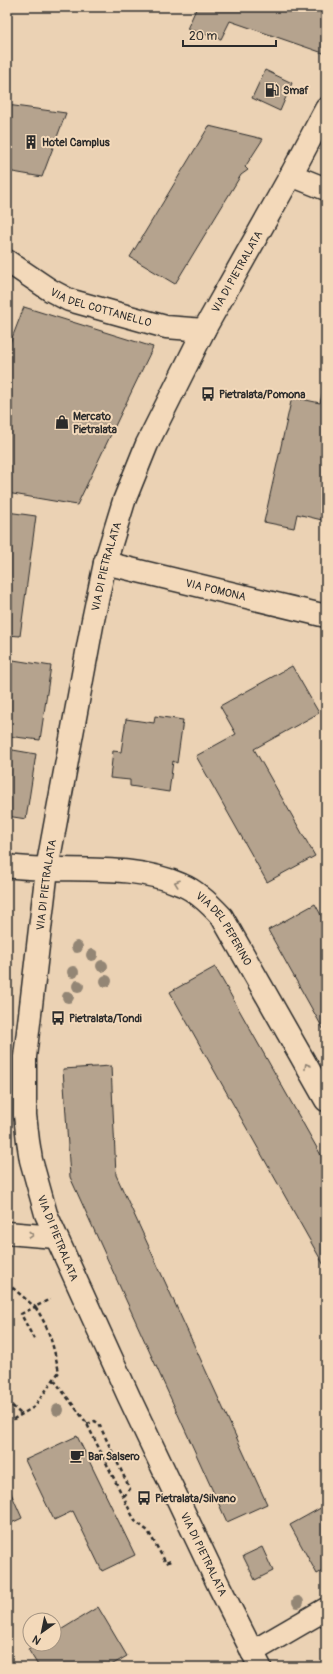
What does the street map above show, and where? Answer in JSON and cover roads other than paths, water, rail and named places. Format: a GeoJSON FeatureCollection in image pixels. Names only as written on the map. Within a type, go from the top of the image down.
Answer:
{"type":"FeatureCollection","features":[{"type":"Feature","properties":{"kind":"street","name":"VIA DI PIETRALATA"},"geometry":{"type":"LineString","coordinates":[[256,1659],[132,1404],[55,1237],[46,1214],[30,1160],[25,1097],[25,1058],[47,869],[93,620],[105,563],[124,501],[147,444],[204,330],[292,175],[326,109]]}},
{"type":"Feature","properties":{"kind":"street"},"geometry":{"type":"LineString","coordinates":[[292,175],[326,189]]}},
{"type":"Feature","properties":{"kind":"street","name":"VIA DEL COTTANELLO"},"geometry":{"type":"LineString","coordinates":[[7,261],[50,290],[69,300],[166,327],[204,330]]}},
{"type":"Feature","properties":{"kind":"street","name":"VIA POMONA"},"geometry":{"type":"LineString","coordinates":[[105,563],[326,616]]}},
{"type":"Feature","properties":{"kind":"street","name":"VIA DEL PEPERINO"},"geometry":{"type":"LineString","coordinates":[[7,866],[47,869],[100,870],[158,877],[182,885],[206,902],[222,917],[326,1100]]}},
{"type":"Feature","properties":{"kind":"street"},"geometry":{"type":"LineString","coordinates":[[7,1233],[55,1237]]}},
{"type":"Feature","properties":{"kind":"street"},"geometry":{"type":"LineString","coordinates":[[256,1659],[326,1609]]}},
{"type":"Feature","properties":{"kind":"place","name":"Smaf"},"geometry":{"type":"Point","coordinates":[272,90]}},
{"type":"Feature","properties":{"kind":"place","name":"Hotel Camplus"},"geometry":{"type":"Point","coordinates":[31,142]}},
{"type":"Feature","properties":{"kind":"place","name":"Pietralata/Pomona"},"geometry":{"type":"Point","coordinates":[208,394]}},
{"type":"Feature","properties":{"kind":"place","name":"Mercato Pietralata"},"geometry":{"type":"Point","coordinates":[62,422]}},
{"type":"Feature","properties":{"kind":"place","name":"Pietralata/Tondi"},"geometry":{"type":"Point","coordinates":[58,1018]}},
{"type":"Feature","properties":{"kind":"place","name":"Bar Salsero"},"geometry":{"type":"Point","coordinates":[77,1456]}},
{"type":"Feature","properties":{"kind":"place","name":"Pietralata/Silvano"},"geometry":{"type":"Point","coordinates":[144,1498]}}]}
